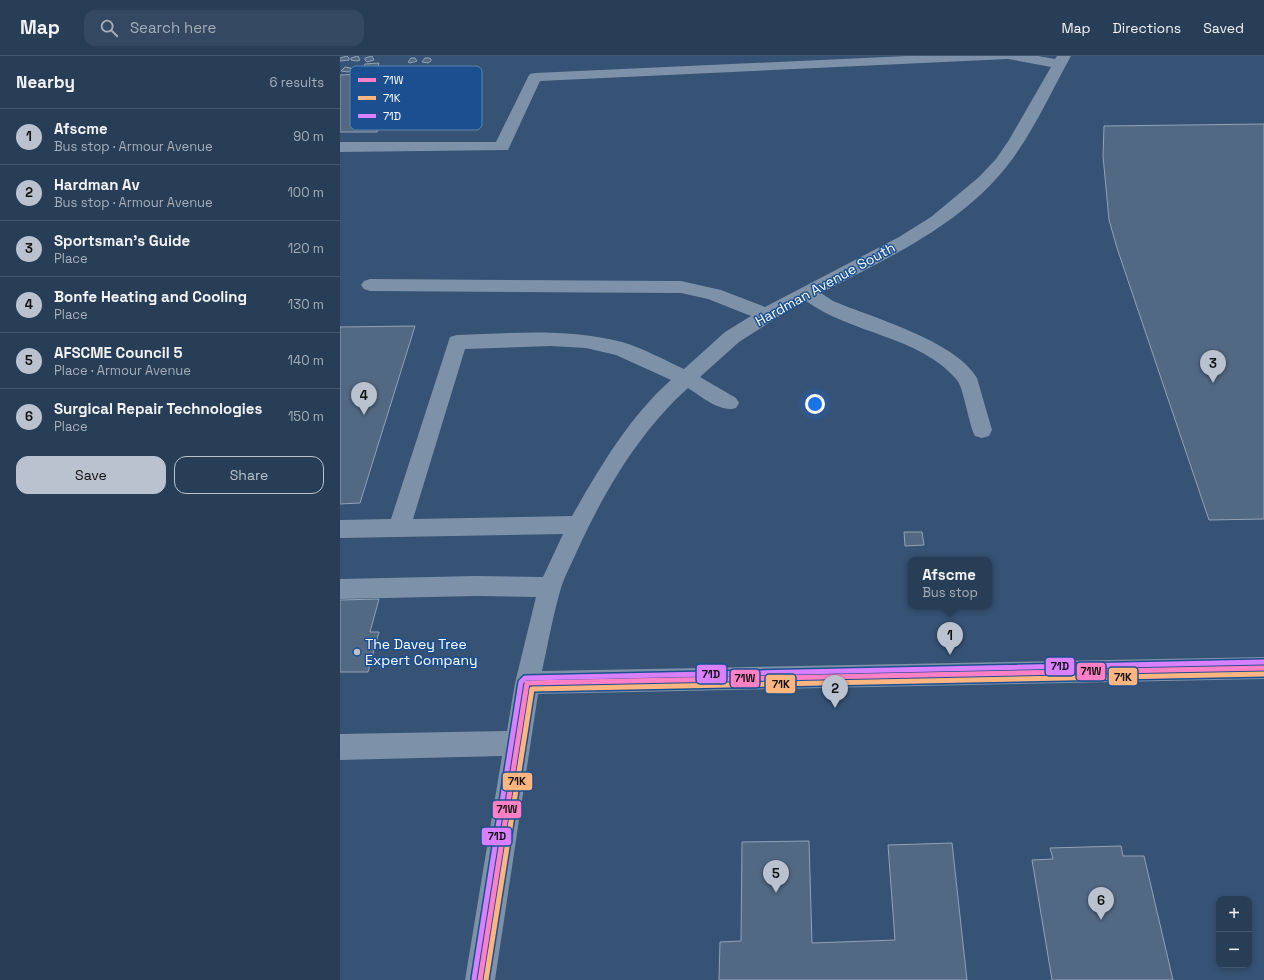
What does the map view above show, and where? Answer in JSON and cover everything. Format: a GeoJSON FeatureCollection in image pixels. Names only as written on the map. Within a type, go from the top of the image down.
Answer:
{"type":"FeatureCollection","features":[{"type":"Feature","properties":{"kind":"street"},"geometry":{"type":"LineString","coordinates":[[340,147],[502,147],[535,77],[828,60],[1003,56]]}},
{"type":"Feature","properties":{"kind":"street"},"geometry":{"type":"LineString","coordinates":[[1012,56],[1062,60]]}},
{"type":"Feature","properties":{"kind":"street","name":"Hardman Avenue South"},"geometry":{"type":"LineString","coordinates":[[480,980],[528,682],[550,587],[578,525],[606,475],[631,438],[665,398],[732,337],[766,315],[924,229],[961,202],[985,181],[1002,162],[1017,140],[1062,60]]}},
{"type":"Feature","properties":{"kind":"street"},"geometry":{"type":"LineString","coordinates":[[370,285],[682,288],[702,290],[718,295],[766,315]]}},
{"type":"Feature","properties":{"kind":"street"},"geometry":{"type":"LineString","coordinates":[[807,292],[826,306],[914,341],[946,359],[967,378],[982,430]]}},
{"type":"Feature","properties":{"kind":"street"},"geometry":{"type":"LineString","coordinates":[[399,528],[457,342],[551,339],[586,341],[621,349],[686,378],[729,403]]}},
{"type":"Feature","properties":{"kind":"street"},"geometry":{"type":"LineString","coordinates":[[340,529],[578,525]]}},
{"type":"Feature","properties":{"kind":"street"},"geometry":{"type":"LineString","coordinates":[[340,589],[476,586],[550,587]]}},
{"type":"Feature","properties":{"kind":"street"},"geometry":{"type":"LineString","coordinates":[[528,682],[1264,668]]}},
{"type":"Feature","properties":{"kind":"street"},"geometry":{"type":"LineString","coordinates":[[340,747],[518,742]]}},
{"type":"Feature","properties":{"kind":"building"},"geometry":{"type":"Polygon","coordinates":[[[347,56],[349,60],[340,61],[340,58],[347,56]]]}},
{"type":"Feature","properties":{"kind":"building"},"geometry":{"type":"Polygon","coordinates":[[[358,56],[360,60],[351,60],[351,58],[358,56]]]}},
{"type":"Feature","properties":{"kind":"building"},"geometry":{"type":"Polygon","coordinates":[[[372,56],[374,60],[367,62],[365,60],[365,58],[372,56]]]}},
{"type":"Feature","properties":{"kind":"building"},"geometry":{"type":"Polygon","coordinates":[[[411,58],[415,58],[417,61],[410,63],[408,62],[411,58]]]}},
{"type":"Feature","properties":{"kind":"building"},"geometry":{"type":"Polygon","coordinates":[[[425,58],[431,59],[431,61],[428,63],[422,62],[425,58]]]}},
{"type":"Feature","properties":{"kind":"building"},"geometry":{"type":"Polygon","coordinates":[[[379,63],[378,66],[364,66],[365,64],[379,63]]]}},
{"type":"Feature","properties":{"kind":"building"},"geometry":{"type":"Polygon","coordinates":[[[345,67],[350,68],[350,71],[348,72],[341,71],[345,67]]]}},
{"type":"Feature","properties":{"kind":"building"},"geometry":{"type":"Polygon","coordinates":[[[350,74],[350,130],[378,130],[377,132],[340,132],[340,75],[350,74]]]}},
{"type":"Feature","properties":{"kind":"building"},"geometry":{"type":"Polygon","coordinates":[[[1264,124],[1264,519],[1209,520],[1117,248],[1109,220],[1103,156],[1104,126],[1264,124]]]}},
{"type":"Feature","properties":{"kind":"building"},"geometry":{"type":"Polygon","coordinates":[[[415,326],[360,503],[340,504],[340,327],[415,326]]]}},
{"type":"Feature","properties":{"kind":"building"},"geometry":{"type":"Polygon","coordinates":[[[904,532],[922,532],[924,545],[905,546],[904,532]]]}},
{"type":"Feature","properties":{"kind":"building","name":"The Davey Tree Expert Company"},"geometry":{"type":"Polygon","coordinates":[[[379,599],[370,632],[379,632],[368,672],[340,672],[340,600],[379,599]]]}},
{"type":"Feature","properties":{"kind":"building"},"geometry":{"type":"Polygon","coordinates":[[[809,841],[812,943],[895,940],[888,845],[952,843],[967,980],[719,980],[720,942],[741,941],[742,842],[809,841]]]}},
{"type":"Feature","properties":{"kind":"building"},"geometry":{"type":"Polygon","coordinates":[[[1121,846],[1123,856],[1144,856],[1173,980],[1052,980],[1032,860],[1053,859],[1050,848],[1121,846]]]}},
{"type":"Feature","properties":{"kind":"transit line","name":"71D"},"geometry":{"type":"LineString","coordinates":[[474,979],[521,682],[525,678],[1264,662]]}},
{"type":"Feature","properties":{"kind":"transit line","name":"71W"},"geometry":{"type":"LineString","coordinates":[[480,980],[527,683],[1264,668]]}},
{"type":"Feature","properties":{"kind":"transit line","name":"71K"},"geometry":{"type":"LineString","coordinates":[[486,980],[532,689],[1264,674]]}},
{"type":"Feature","properties":{"kind":"place","name":"Sportsman's Guide"},"geometry":{"type":"Point","coordinates":[1213,383]}},
{"type":"Feature","properties":{"kind":"place","name":"Bonfe Heating and Cooling"},"geometry":{"type":"Point","coordinates":[364,415]}},
{"type":"Feature","properties":{"kind":"place","name":"The Davey Tree Expert Company"},"geometry":{"type":"Point","coordinates":[357,652]}},
{"type":"Feature","properties":{"kind":"place","name":"Afscme"},"geometry":{"type":"Point","coordinates":[950,655]}},
{"type":"Feature","properties":{"kind":"place","name":"Hardman Av"},"geometry":{"type":"Point","coordinates":[835,708]}},
{"type":"Feature","properties":{"kind":"place","name":"AFSCME Council 5"},"geometry":{"type":"Point","coordinates":[776,893]}},
{"type":"Feature","properties":{"kind":"place","name":"Surgical Repair Technologies"},"geometry":{"type":"Point","coordinates":[1101,920]}}]}
